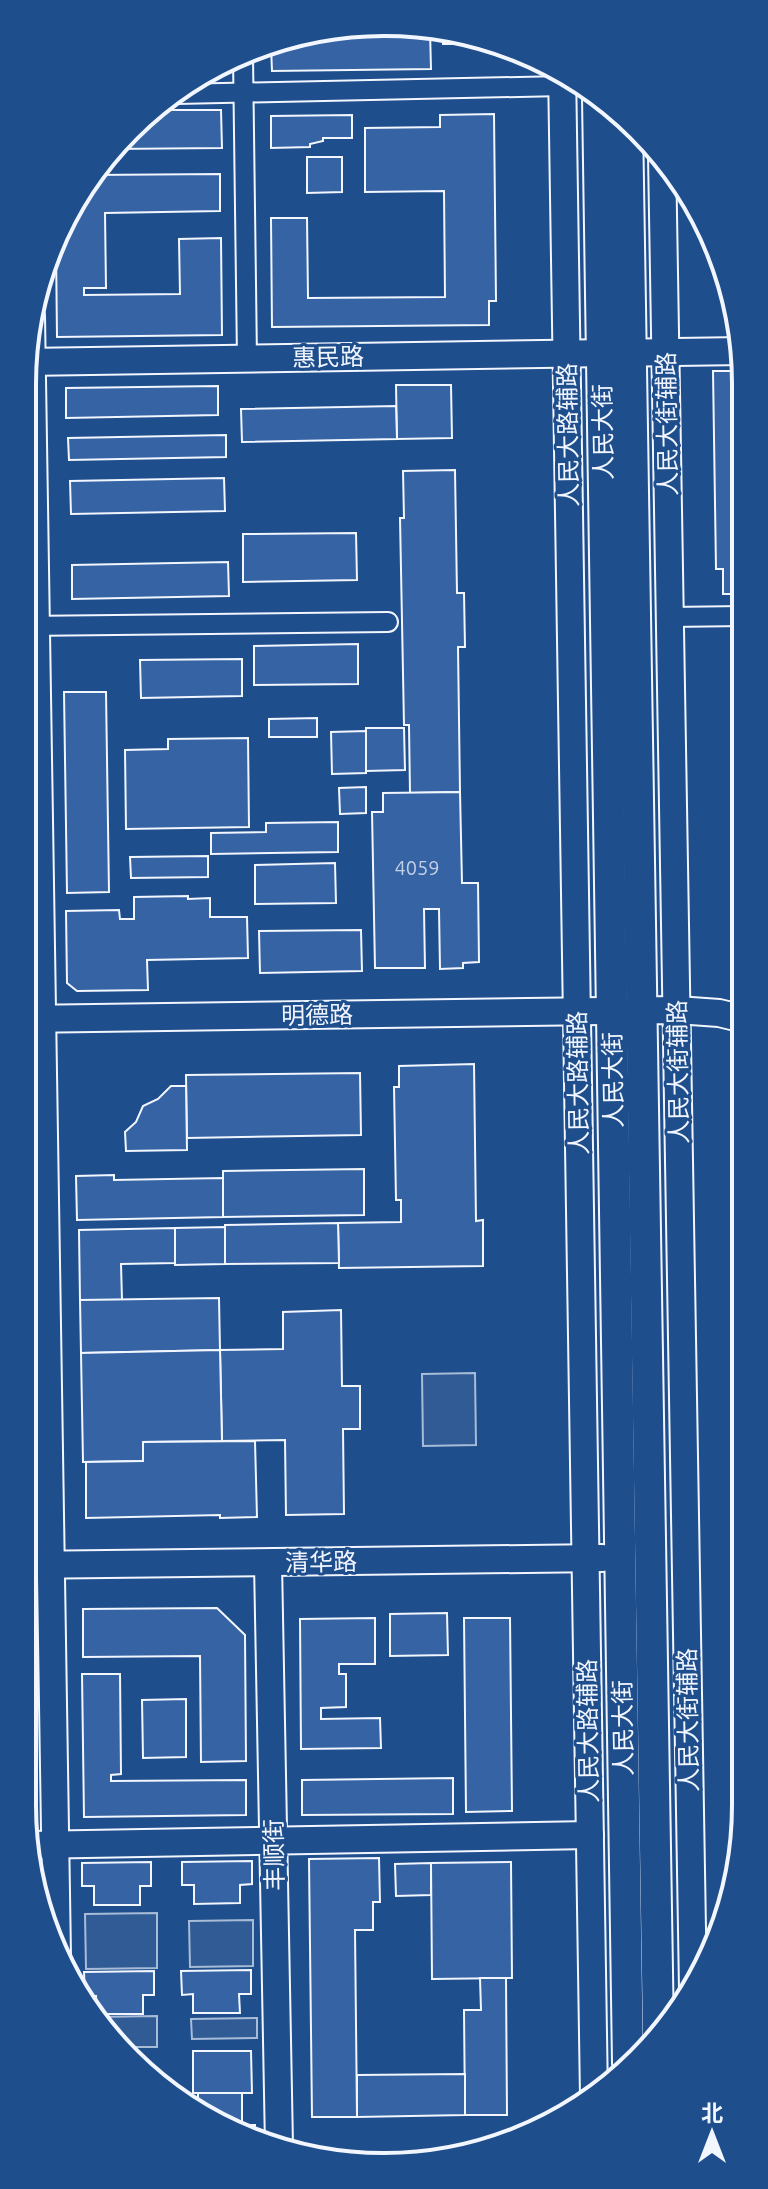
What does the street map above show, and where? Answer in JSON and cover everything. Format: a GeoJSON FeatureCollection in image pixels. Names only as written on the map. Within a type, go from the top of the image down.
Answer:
{"type":"FeatureCollection","features":[{"type":"Feature","properties":{"kind":"main road","name":"人民大街"},"geometry":{"type":"LineString","coordinates":[[599,110],[616,353],[627,1011],[658,2020]]}},
{"type":"Feature","properties":{"kind":"main road","name":"人民大街"},"geometry":{"type":"LineString","coordinates":[[616,353],[626,135]]}},
{"type":"Feature","properties":{"kind":"main road","name":"人民大街"},"geometry":{"type":"LineString","coordinates":[[627,1011],[620,1557],[628,2053]]}},
{"type":"Feature","properties":{"kind":"street"},"geometry":{"type":"LineString","coordinates":[[243,66],[247,359]]}},
{"type":"Feature","properties":{"kind":"street"},"geometry":{"type":"LineString","coordinates":[[193,94],[550,79]]}},
{"type":"Feature","properties":{"kind":"street","name":"人民大路辅路"},"geometry":{"type":"LineString","coordinates":[[562,86],[594,2083]]}},
{"type":"Feature","properties":{"kind":"street","name":"人民大街辅路"},"geometry":{"type":"LineString","coordinates":[[662,176],[693,1965]]}},
{"type":"Feature","properties":{"kind":"street","name":"惠民路"},"geometry":{"type":"LineString","coordinates":[[37,362],[730,351]]}},
{"type":"Feature","properties":{"kind":"street"},"geometry":{"type":"LineString","coordinates":[[670,617],[732,616]]}},
{"type":"Feature","properties":{"kind":"street"},"geometry":{"type":"LineString","coordinates":[[36,626],[388,622]]}},
{"type":"Feature","properties":{"kind":"street","name":"明德路"},"geometry":{"type":"LineString","coordinates":[[36,1019],[677,1010],[732,1016]]}},
{"type":"Feature","properties":{"kind":"street"},"geometry":{"type":"LineString","coordinates":[[36,1156],[51,1566],[43,1845],[50,1904]]}},
{"type":"Feature","properties":{"kind":"street","name":"清华路"},"geometry":{"type":"LineString","coordinates":[[36,1565],[620,1557]]}},
{"type":"Feature","properties":{"kind":"street","name":"丰顺街"},"geometry":{"type":"LineString","coordinates":[[268,1563],[279,2137]]}},
{"type":"Feature","properties":{"kind":"street"},"geometry":{"type":"LineString","coordinates":[[43,1845],[590,1835]]}},
{"type":"Feature","properties":{"kind":"shaded area"},"geometry":{"type":"Polygon","coordinates":[[[475,1373],[476,1445],[423,1446],[422,1374],[475,1373]]]}},
{"type":"Feature","properties":{"kind":"shaded area"},"geometry":{"type":"Polygon","coordinates":[[[157,1913],[157,1968],[86,1969],[85,1914],[157,1913]]]}},
{"type":"Feature","properties":{"kind":"shaded area"},"geometry":{"type":"Polygon","coordinates":[[[253,1920],[253,1966],[190,1967],[189,1921],[253,1920]]]}},
{"type":"Feature","properties":{"kind":"shaded area"},"geometry":{"type":"Polygon","coordinates":[[[157,2016],[157,2047],[134,2047],[108,2017],[157,2016]]]}},
{"type":"Feature","properties":{"kind":"shaded area"},"geometry":{"type":"Polygon","coordinates":[[[257,2018],[257,2038],[192,2039],[191,2019],[257,2018]]]}},
{"type":"Feature","properties":{"kind":"building"},"geometry":{"type":"Polygon","coordinates":[[[384,36],[430,39],[431,69],[272,71],[271,54],[316,43],[384,36]]]}},
{"type":"Feature","properties":{"kind":"building"},"geometry":{"type":"Polygon","coordinates":[[[170,110],[221,110],[222,148],[128,149],[170,110]]]}},
{"type":"Feature","properties":{"kind":"building"},"geometry":{"type":"Polygon","coordinates":[[[494,114],[496,301],[489,301],[489,325],[272,327],[271,218],[307,218],[308,298],[445,297],[444,191],[365,192],[365,128],[440,127],[440,115],[494,114]]]}},
{"type":"Feature","properties":{"kind":"building"},"geometry":{"type":"Polygon","coordinates":[[[352,115],[352,138],[323,138],[323,141],[310,144],[310,147],[271,148],[271,116],[352,115]]]}},
{"type":"Feature","properties":{"kind":"building"},"geometry":{"type":"Polygon","coordinates":[[[307,157],[342,157],[342,192],[307,193],[307,157]]]}},
{"type":"Feature","properties":{"kind":"building"},"geometry":{"type":"Polygon","coordinates":[[[220,174],[220,211],[105,213],[106,288],[84,288],[84,295],[180,294],[179,239],[221,238],[222,335],[57,337],[56,266],[72,230],[106,175],[220,174]]]}},
{"type":"Feature","properties":{"kind":"building"},"geometry":{"type":"Polygon","coordinates":[[[713,371],[731,371],[732,594],[723,594],[723,569],[716,569],[713,371]]]}},
{"type":"Feature","properties":{"kind":"building"},"geometry":{"type":"Polygon","coordinates":[[[396,385],[451,385],[452,438],[397,439],[396,385]]]}},
{"type":"Feature","properties":{"kind":"building"},"geometry":{"type":"Polygon","coordinates":[[[218,386],[218,415],[66,418],[66,388],[218,386]]]}},
{"type":"Feature","properties":{"kind":"building"},"geometry":{"type":"Polygon","coordinates":[[[396,406],[397,439],[242,442],[241,409],[396,406]]]}},
{"type":"Feature","properties":{"kind":"building"},"geometry":{"type":"Polygon","coordinates":[[[226,435],[226,457],[69,460],[68,438],[226,435]]]}},
{"type":"Feature","properties":{"kind":"building"},"geometry":{"type":"Polygon","coordinates":[[[455,470],[457,593],[464,593],[465,647],[458,647],[460,792],[410,793],[409,725],[404,725],[400,518],[404,518],[403,471],[455,470]]]}},
{"type":"Feature","properties":{"kind":"building"},"geometry":{"type":"Polygon","coordinates":[[[224,478],[225,511],[71,514],[70,481],[224,478]]]}},
{"type":"Feature","properties":{"kind":"building"},"geometry":{"type":"Polygon","coordinates":[[[356,533],[357,580],[243,582],[243,534],[356,533]]]}},
{"type":"Feature","properties":{"kind":"building"},"geometry":{"type":"Polygon","coordinates":[[[228,562],[229,596],[72,599],[72,565],[228,562]]]}},
{"type":"Feature","properties":{"kind":"building"},"geometry":{"type":"Polygon","coordinates":[[[358,644],[358,684],[254,685],[254,646],[358,644]]]}},
{"type":"Feature","properties":{"kind":"building"},"geometry":{"type":"Polygon","coordinates":[[[242,659],[242,696],[141,698],[140,660],[242,659]]]}},
{"type":"Feature","properties":{"kind":"building"},"geometry":{"type":"Polygon","coordinates":[[[64,692],[106,692],[109,892],[67,893],[64,692]]]}},
{"type":"Feature","properties":{"kind":"building"},"geometry":{"type":"Polygon","coordinates":[[[317,718],[317,737],[269,737],[269,719],[317,718]]]}},
{"type":"Feature","properties":{"kind":"building"},"geometry":{"type":"Polygon","coordinates":[[[366,728],[404,728],[405,770],[366,771],[366,728]]]}},
{"type":"Feature","properties":{"kind":"building"},"geometry":{"type":"Polygon","coordinates":[[[366,731],[366,773],[332,774],[331,732],[366,731]]]}},
{"type":"Feature","properties":{"kind":"building"},"geometry":{"type":"Polygon","coordinates":[[[248,738],[249,827],[126,829],[125,750],[168,749],[168,739],[248,738]]]}},
{"type":"Feature","properties":{"kind":"building"},"geometry":{"type":"Polygon","coordinates":[[[366,787],[366,813],[340,814],[339,788],[366,787]]]}},
{"type":"Feature","properties":{"kind":"building"},"geometry":{"type":"Polygon","coordinates":[[[460,792],[462,883],[478,883],[479,962],[463,963],[463,968],[440,969],[439,909],[424,909],[425,968],[375,968],[372,812],[383,812],[383,793],[460,792]]]}},
{"type":"Feature","properties":{"kind":"building"},"geometry":{"type":"Polygon","coordinates":[[[338,822],[338,852],[211,854],[211,833],[266,832],[266,823],[338,822]]]}},
{"type":"Feature","properties":{"kind":"building"},"geometry":{"type":"Polygon","coordinates":[[[208,856],[208,877],[131,878],[130,857],[208,856]]]}},
{"type":"Feature","properties":{"kind":"building"},"geometry":{"type":"Polygon","coordinates":[[[335,863],[336,903],[255,904],[255,865],[335,863]]]}},
{"type":"Feature","properties":{"kind":"building"},"geometry":{"type":"Polygon","coordinates":[[[188,896],[188,899],[210,898],[210,917],[247,917],[248,958],[147,960],[148,990],[77,991],[67,983],[66,911],[119,910],[120,919],[134,919],[134,897],[188,896]]]}},
{"type":"Feature","properties":{"kind":"building"},"geometry":{"type":"Polygon","coordinates":[[[361,930],[362,971],[260,973],[259,931],[361,930]]]}},
{"type":"Feature","properties":{"kind":"building"},"geometry":{"type":"Polygon","coordinates":[[[474,1064],[476,1221],[483,1220],[483,1266],[339,1268],[338,1223],[401,1222],[401,1200],[396,1200],[394,1087],[399,1087],[399,1066],[474,1064]]]}},
{"type":"Feature","properties":{"kind":"building"},"geometry":{"type":"Polygon","coordinates":[[[360,1073],[361,1135],[187,1138],[186,1075],[360,1073]]]}},
{"type":"Feature","properties":{"kind":"building"},"geometry":{"type":"Polygon","coordinates":[[[171,1086],[186,1086],[187,1150],[126,1151],[125,1132],[136,1122],[143,1106],[158,1099],[171,1086]]]}},
{"type":"Feature","properties":{"kind":"building"},"geometry":{"type":"Polygon","coordinates":[[[364,1169],[364,1215],[223,1217],[223,1171],[364,1169]]]}},
{"type":"Feature","properties":{"kind":"building"},"geometry":{"type":"Polygon","coordinates":[[[114,1175],[114,1180],[223,1178],[223,1217],[77,1220],[76,1176],[114,1175]]]}},
{"type":"Feature","properties":{"kind":"building"},"geometry":{"type":"Polygon","coordinates":[[[338,1223],[339,1263],[225,1264],[225,1225],[338,1223]]]}},
{"type":"Feature","properties":{"kind":"building"},"geometry":{"type":"Polygon","coordinates":[[[225,1227],[225,1264],[175,1265],[175,1228],[225,1227]]]}},
{"type":"Feature","properties":{"kind":"building"},"geometry":{"type":"Polygon","coordinates":[[[175,1228],[175,1263],[121,1264],[122,1300],[80,1300],[79,1230],[175,1228]]]}},
{"type":"Feature","properties":{"kind":"building"},"geometry":{"type":"Polygon","coordinates":[[[219,1298],[220,1350],[81,1353],[80,1300],[219,1298]]]}},
{"type":"Feature","properties":{"kind":"building"},"geometry":{"type":"Polygon","coordinates":[[[341,1310],[342,1386],[360,1386],[360,1429],[343,1429],[344,1514],[286,1515],[285,1440],[222,1441],[220,1350],[283,1349],[283,1312],[341,1310]]]}},
{"type":"Feature","properties":{"kind":"building"},"geometry":{"type":"Polygon","coordinates":[[[220,1350],[222,1441],[143,1442],[143,1461],[83,1462],[81,1353],[220,1350]]]}},
{"type":"Feature","properties":{"kind":"building"},"geometry":{"type":"Polygon","coordinates":[[[255,1441],[257,1517],[86,1518],[86,1462],[143,1461],[143,1442],[255,1441]]]}},
{"type":"Feature","properties":{"kind":"building"},"geometry":{"type":"Polygon","coordinates":[[[217,1608],[245,1635],[246,1761],[201,1762],[200,1656],[83,1657],[83,1609],[217,1608]]]}},
{"type":"Feature","properties":{"kind":"building"},"geometry":{"type":"Polygon","coordinates":[[[447,1613],[448,1655],[390,1656],[390,1614],[447,1613]]]}},
{"type":"Feature","properties":{"kind":"building"},"geometry":{"type":"Polygon","coordinates":[[[375,1618],[375,1664],[339,1664],[339,1674],[346,1674],[346,1707],[321,1708],[321,1719],[380,1718],[381,1748],[301,1749],[300,1619],[375,1618]]]}},
{"type":"Feature","properties":{"kind":"building"},"geometry":{"type":"Polygon","coordinates":[[[464,1618],[510,1618],[512,1811],[466,1812],[464,1618]]]}},
{"type":"Feature","properties":{"kind":"building"},"geometry":{"type":"Polygon","coordinates":[[[82,1674],[120,1674],[121,1774],[111,1775],[111,1781],[246,1780],[246,1815],[84,1817],[82,1674]]]}},
{"type":"Feature","properties":{"kind":"building"},"geometry":{"type":"Polygon","coordinates":[[[186,1699],[186,1757],[143,1758],[142,1700],[186,1699]]]}},
{"type":"Feature","properties":{"kind":"building"},"geometry":{"type":"Polygon","coordinates":[[[453,1778],[453,1814],[302,1815],[302,1780],[453,1778]]]}},
{"type":"Feature","properties":{"kind":"building"},"geometry":{"type":"Polygon","coordinates":[[[379,1858],[380,1902],[373,1902],[373,1930],[355,1930],[357,2117],[312,2117],[309,1859],[379,1858]]]}},
{"type":"Feature","properties":{"kind":"building"},"geometry":{"type":"Polygon","coordinates":[[[252,1861],[252,1884],[240,1885],[240,1903],[194,1904],[194,1885],[182,1885],[182,1862],[252,1861]]]}},
{"type":"Feature","properties":{"kind":"building"},"geometry":{"type":"Polygon","coordinates":[[[151,1862],[151,1886],[140,1886],[140,1905],[94,1905],[94,1886],[82,1886],[82,1863],[151,1862]]]}},
{"type":"Feature","properties":{"kind":"building"},"geometry":{"type":"Polygon","coordinates":[[[511,1862],[512,1978],[432,1979],[431,1863],[511,1862]]]}},
{"type":"Feature","properties":{"kind":"building"},"geometry":{"type":"Polygon","coordinates":[[[431,1863],[431,1895],[396,1896],[395,1864],[431,1863]]]}},
{"type":"Feature","properties":{"kind":"building"},"geometry":{"type":"Polygon","coordinates":[[[251,1970],[251,1994],[239,1994],[240,2013],[193,2013],[193,1994],[182,1995],[181,1971],[251,1970]]]}},
{"type":"Feature","properties":{"kind":"building"},"geometry":{"type":"Polygon","coordinates":[[[154,1971],[154,1995],[143,1995],[143,2014],[106,2014],[84,1981],[84,1972],[154,1971]]]}},
{"type":"Feature","properties":{"kind":"building"},"geometry":{"type":"Polygon","coordinates":[[[480,1978],[506,1978],[507,2115],[465,2115],[464,2010],[481,2010],[480,1978]]]}},
{"type":"Feature","properties":{"kind":"building"},"geometry":{"type":"Polygon","coordinates":[[[193,2051],[251,2051],[252,2093],[193,2093],[193,2051]]]}},
{"type":"Feature","properties":{"kind":"building"},"geometry":{"type":"Polygon","coordinates":[[[465,2074],[465,2115],[357,2117],[357,2075],[465,2074]]]}},
{"type":"Feature","properties":{"kind":"building"},"geometry":{"type":"Polygon","coordinates":[[[198,2093],[242,2093],[242,2123],[210,2106],[198,2098],[198,2093]]]}}]}
